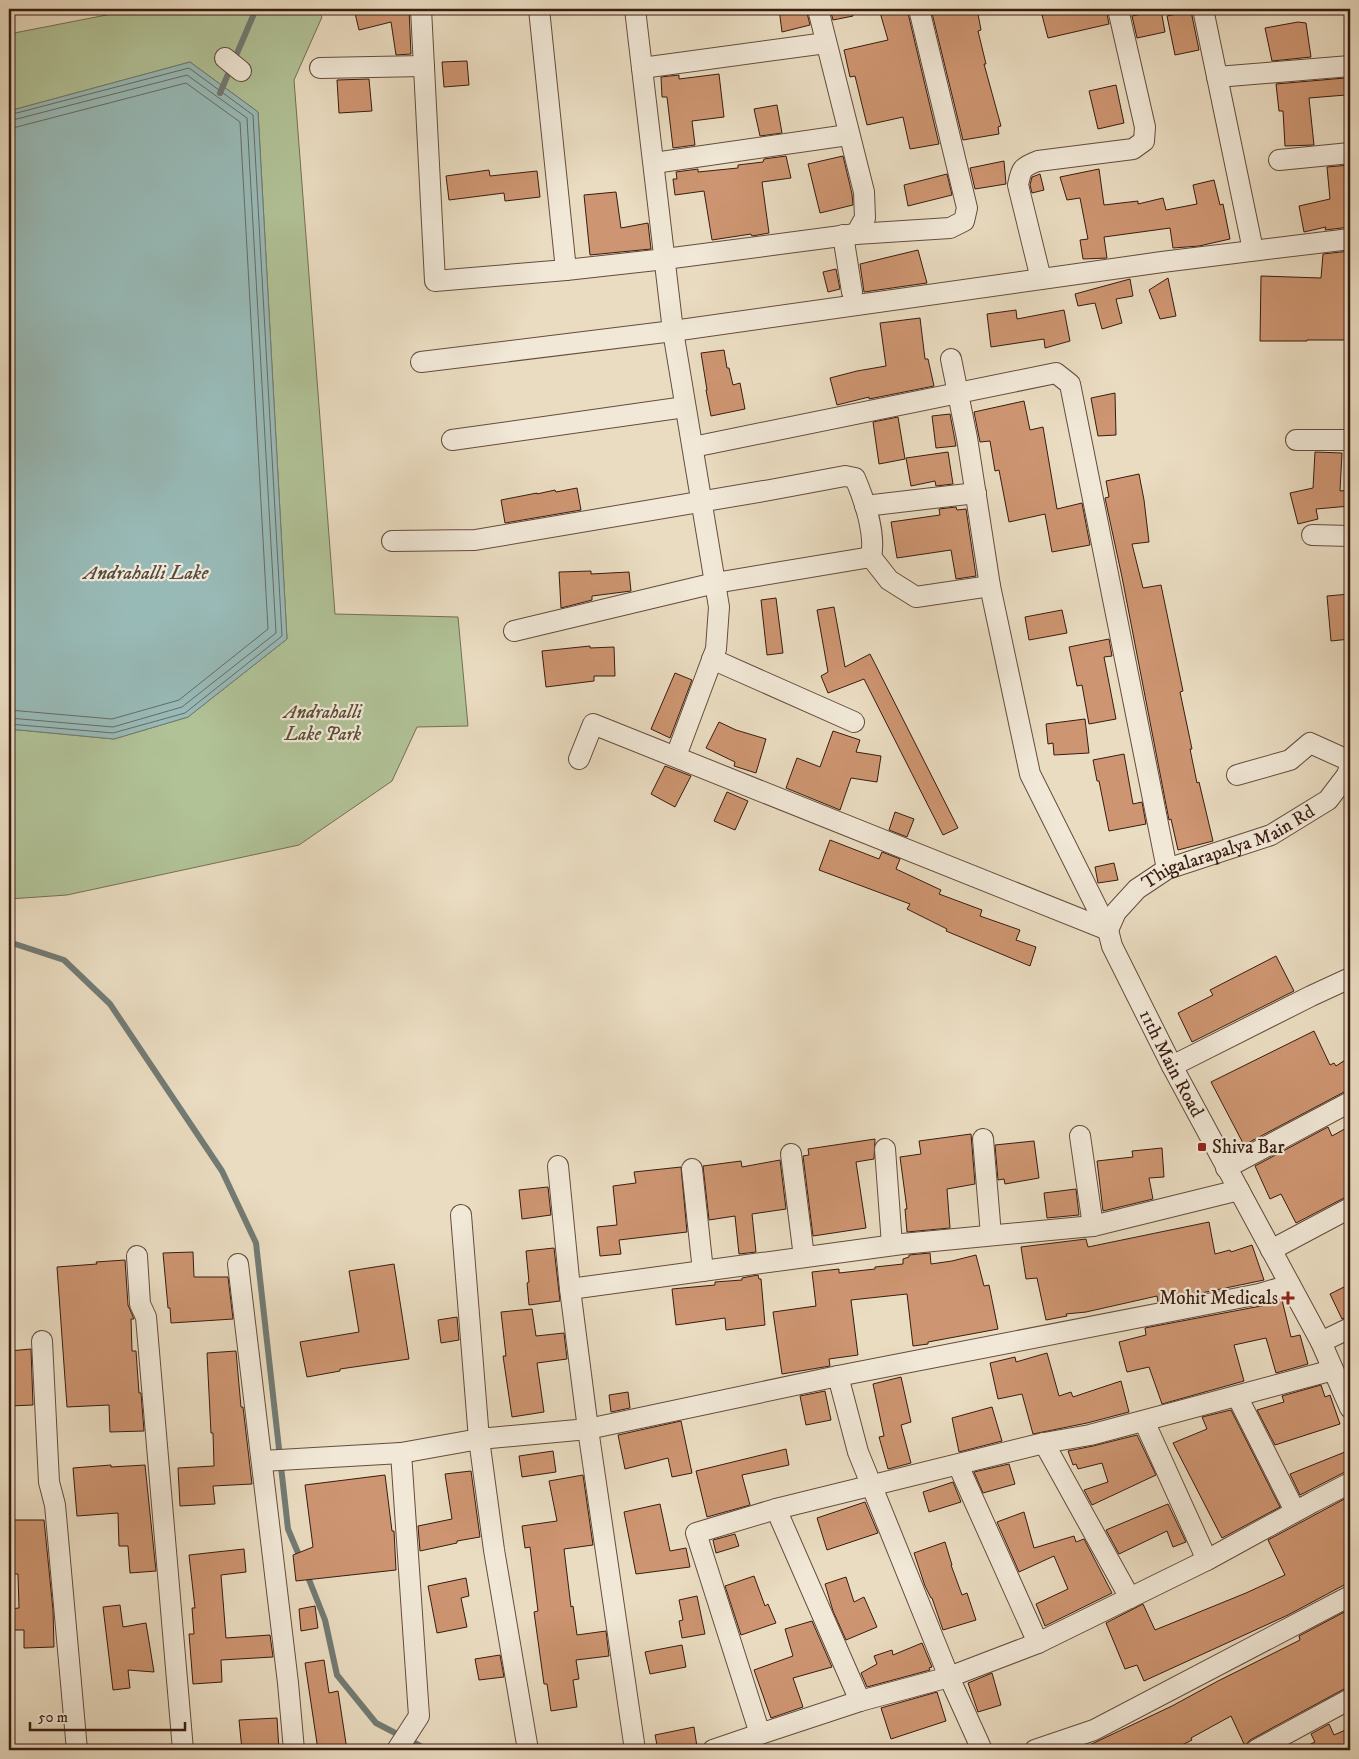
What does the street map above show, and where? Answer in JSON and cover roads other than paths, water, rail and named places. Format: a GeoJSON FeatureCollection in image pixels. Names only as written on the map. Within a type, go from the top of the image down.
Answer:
{"type":"FeatureCollection","features":[{"type":"Feature","properties":{"kind":"street"},"geometry":{"type":"LineString","coordinates":[[420,9],[435,281],[566,270],[850,235],[950,228],[964,221],[967,208],[919,9]]}},
{"type":"Feature","properties":{"kind":"street"},"geometry":{"type":"LineString","coordinates":[[539,9],[566,270]]}},
{"type":"Feature","properties":{"kind":"street"},"geometry":{"type":"LineString","coordinates":[[635,9],[673,331],[719,607],[716,649],[676,756]]}},
{"type":"Feature","properties":{"kind":"street"},"geometry":{"type":"LineString","coordinates":[[818,9],[848,135],[864,192],[865,218],[850,235],[852,292]]}},
{"type":"Feature","properties":{"kind":"street"},"geometry":{"type":"LineString","coordinates":[[1041,279],[1018,186],[1020,171],[1026,165],[1038,161],[1133,149],[1144,141],[1145,127],[1118,9]]}},
{"type":"Feature","properties":{"kind":"street"},"geometry":{"type":"LineString","coordinates":[[1203,9],[1253,250]]}},
{"type":"Feature","properties":{"kind":"street"},"geometry":{"type":"LineString","coordinates":[[642,68],[826,43]]}},
{"type":"Feature","properties":{"kind":"street"},"geometry":{"type":"LineString","coordinates":[[225,58],[241,71]]}},
{"type":"Feature","properties":{"kind":"street"},"geometry":{"type":"LineString","coordinates":[[320,68],[424,66]]}},
{"type":"Feature","properties":{"kind":"street"},"geometry":{"type":"LineString","coordinates":[[1217,77],[1350,66]]}},
{"type":"Feature","properties":{"kind":"street"},"geometry":{"type":"LineString","coordinates":[[654,163],[848,135]]}},
{"type":"Feature","properties":{"kind":"street"},"geometry":{"type":"LineString","coordinates":[[1279,160],[1350,152]]}},
{"type":"Feature","properties":{"kind":"street"},"geometry":{"type":"LineString","coordinates":[[422,362],[673,331],[1253,250],[1350,239]]}},
{"type":"Feature","properties":{"kind":"street","name":"11th Main Road"},"geometry":{"type":"LineString","coordinates":[[951,360],[976,493],[990,586],[1030,774],[1108,930],[1112,946],[1172,1066],[1321,1342],[1350,1408]]}},
{"type":"Feature","properties":{"kind":"street"},"geometry":{"type":"LineString","coordinates":[[693,447],[1056,373],[1070,384],[1168,869]]}},
{"type":"Feature","properties":{"kind":"street"},"geometry":{"type":"LineString","coordinates":[[452,440],[685,407]]}},
{"type":"Feature","properties":{"kind":"street"},"geometry":{"type":"LineString","coordinates":[[1296,440],[1350,440]]}},
{"type":"Feature","properties":{"kind":"street"},"geometry":{"type":"LineString","coordinates":[[392,541],[475,540],[845,476],[855,478],[862,494],[873,544],[871,557],[889,580],[916,597],[990,586]]}},
{"type":"Feature","properties":{"kind":"street"},"geometry":{"type":"LineString","coordinates":[[865,506],[976,493]]}},
{"type":"Feature","properties":{"kind":"street"},"geometry":{"type":"LineString","coordinates":[[1312,535],[1350,536]]}},
{"type":"Feature","properties":{"kind":"street"},"geometry":{"type":"LineString","coordinates":[[514,631],[715,583],[871,557]]}},
{"type":"Feature","properties":{"kind":"street"},"geometry":{"type":"LineString","coordinates":[[712,659],[854,722]]}},
{"type":"Feature","properties":{"kind":"street"},"geometry":{"type":"LineString","coordinates":[[579,759],[593,724],[1108,930]]}},
{"type":"Feature","properties":{"kind":"street"},"geometry":{"type":"LineString","coordinates":[[1237,775],[1290,760],[1310,743],[1350,761]]}},
{"type":"Feature","properties":{"kind":"street","name":"Thigalarapalya Main Rd"},"geometry":{"type":"LineString","coordinates":[[1108,930],[1116,912],[1137,890],[1168,869],[1270,835],[1328,800],[1347,775],[1350,766]]}},
{"type":"Feature","properties":{"kind":"street"},"geometry":{"type":"LineString","coordinates":[[1172,1066],[1350,978]]}},
{"type":"Feature","properties":{"kind":"street"},"geometry":{"type":"LineString","coordinates":[[1226,1168],[1350,1102]]}},
{"type":"Feature","properties":{"kind":"street"},"geometry":{"type":"LineString","coordinates":[[1080,1136],[1093,1226]]}},
{"type":"Feature","properties":{"kind":"street"},"geometry":{"type":"LineString","coordinates":[[984,1139],[992,1235]]}},
{"type":"Feature","properties":{"kind":"street"},"geometry":{"type":"LineString","coordinates":[[885,1149],[892,1245]]}},
{"type":"Feature","properties":{"kind":"street"},"geometry":{"type":"LineString","coordinates":[[791,1154],[804,1257]]}},
{"type":"Feature","properties":{"kind":"street"},"geometry":{"type":"LineString","coordinates":[[558,1166],[570,1290],[588,1429],[635,1750]]}},
{"type":"Feature","properties":{"kind":"street"},"geometry":{"type":"LineString","coordinates":[[692,1169],[703,1271]]}},
{"type":"Feature","properties":{"kind":"street"},"geometry":{"type":"LineString","coordinates":[[570,1290],[892,1245],[1093,1226],[1239,1190]]}},
{"type":"Feature","properties":{"kind":"street"},"geometry":{"type":"LineString","coordinates":[[1271,1250],[1350,1208]]}},
{"type":"Feature","properties":{"kind":"street"},"geometry":{"type":"LineString","coordinates":[[461,1215],[479,1439],[494,1550],[528,1750]]}},
{"type":"Feature","properties":{"kind":"street"},"geometry":{"type":"LineString","coordinates":[[137,1256],[140,1304],[146,1317],[183,1750]]}},
{"type":"Feature","properties":{"kind":"street"},"geometry":{"type":"LineString","coordinates":[[238,1264],[266,1461],[294,1750]]}},
{"type":"Feature","properties":{"kind":"street"},"geometry":{"type":"LineString","coordinates":[[266,1461],[401,1453],[479,1439],[588,1429],[838,1376],[1259,1294],[1290,1285]]}},
{"type":"Feature","properties":{"kind":"street"},"geometry":{"type":"LineString","coordinates":[[1321,1342],[1350,1328]]}},
{"type":"Feature","properties":{"kind":"street"},"geometry":{"type":"LineString","coordinates":[[42,1341],[49,1482],[55,1505],[77,1750]]}},
{"type":"Feature","properties":{"kind":"street"},"geometry":{"type":"LineString","coordinates":[[760,1734],[696,1533],[776,1509],[1044,1444],[1090,1435],[1333,1370]]}},
{"type":"Feature","properties":{"kind":"street"},"geometry":{"type":"LineString","coordinates":[[838,1376],[858,1452],[949,1677],[982,1750]]}},
{"type":"Feature","properties":{"kind":"street"},"geometry":{"type":"LineString","coordinates":[[1237,1396],[1295,1511]]}},
{"type":"Feature","properties":{"kind":"street"},"geometry":{"type":"LineString","coordinates":[[1144,1421],[1207,1560]]}},
{"type":"Feature","properties":{"kind":"street"},"geometry":{"type":"LineString","coordinates":[[1044,1444],[1130,1598]]}},
{"type":"Feature","properties":{"kind":"street"},"geometry":{"type":"LineString","coordinates":[[397,1750],[419,1716],[401,1453]]}},
{"type":"Feature","properties":{"kind":"street"},"geometry":{"type":"LineString","coordinates":[[958,1465],[1038,1643]]}},
{"type":"Feature","properties":{"kind":"street"},"geometry":{"type":"LineString","coordinates":[[713,1750],[860,1701],[949,1677],[1038,1643],[1207,1560],[1350,1483]]}},
{"type":"Feature","properties":{"kind":"street"},"geometry":{"type":"LineString","coordinates":[[776,1509],[860,1701]]}},
{"type":"Feature","properties":{"kind":"street"},"geometry":{"type":"LineString","coordinates":[[1035,1750],[1094,1730],[1350,1596]]}},
{"type":"Feature","properties":{"kind":"street"},"geometry":{"type":"LineString","coordinates":[[1256,1750],[1350,1699]]}},
{"type":"Feature","properties":{"kind":"water","name":"Andrahalli Lake"},"geometry":{"type":"Polygon","coordinates":[[[190,62],[258,112],[287,639],[188,717],[114,739],[9,729],[9,111],[190,62]]]}},
{"type":"Feature","properties":{"kind":"waterway"},"geometry":{"type":"LineString","coordinates":[[220,93],[256,9]]}},
{"type":"Feature","properties":{"kind":"waterway"},"geometry":{"type":"LineString","coordinates":[[9,942],[64,960],[110,1004],[222,1171],[256,1243],[288,1529],[301,1560]]}},
{"type":"Feature","properties":{"kind":"waterway"},"geometry":{"type":"LineString","coordinates":[[306,1572],[325,1620],[337,1675],[376,1723],[428,1750]]}},
{"type":"Feature","properties":{"kind":"place","name":"Shiva Bar"},"geometry":{"type":"Point","coordinates":[1202,1147]}},
{"type":"Feature","properties":{"kind":"place","name":"Mohit Medicals"},"geometry":{"type":"Point","coordinates":[1288,1298]}},
{"type":"Feature","properties":{"kind":"park label","name":"Andrahalli Lake Park"},"geometry":{"type":"Point","coordinates":[323,723]}}]}
